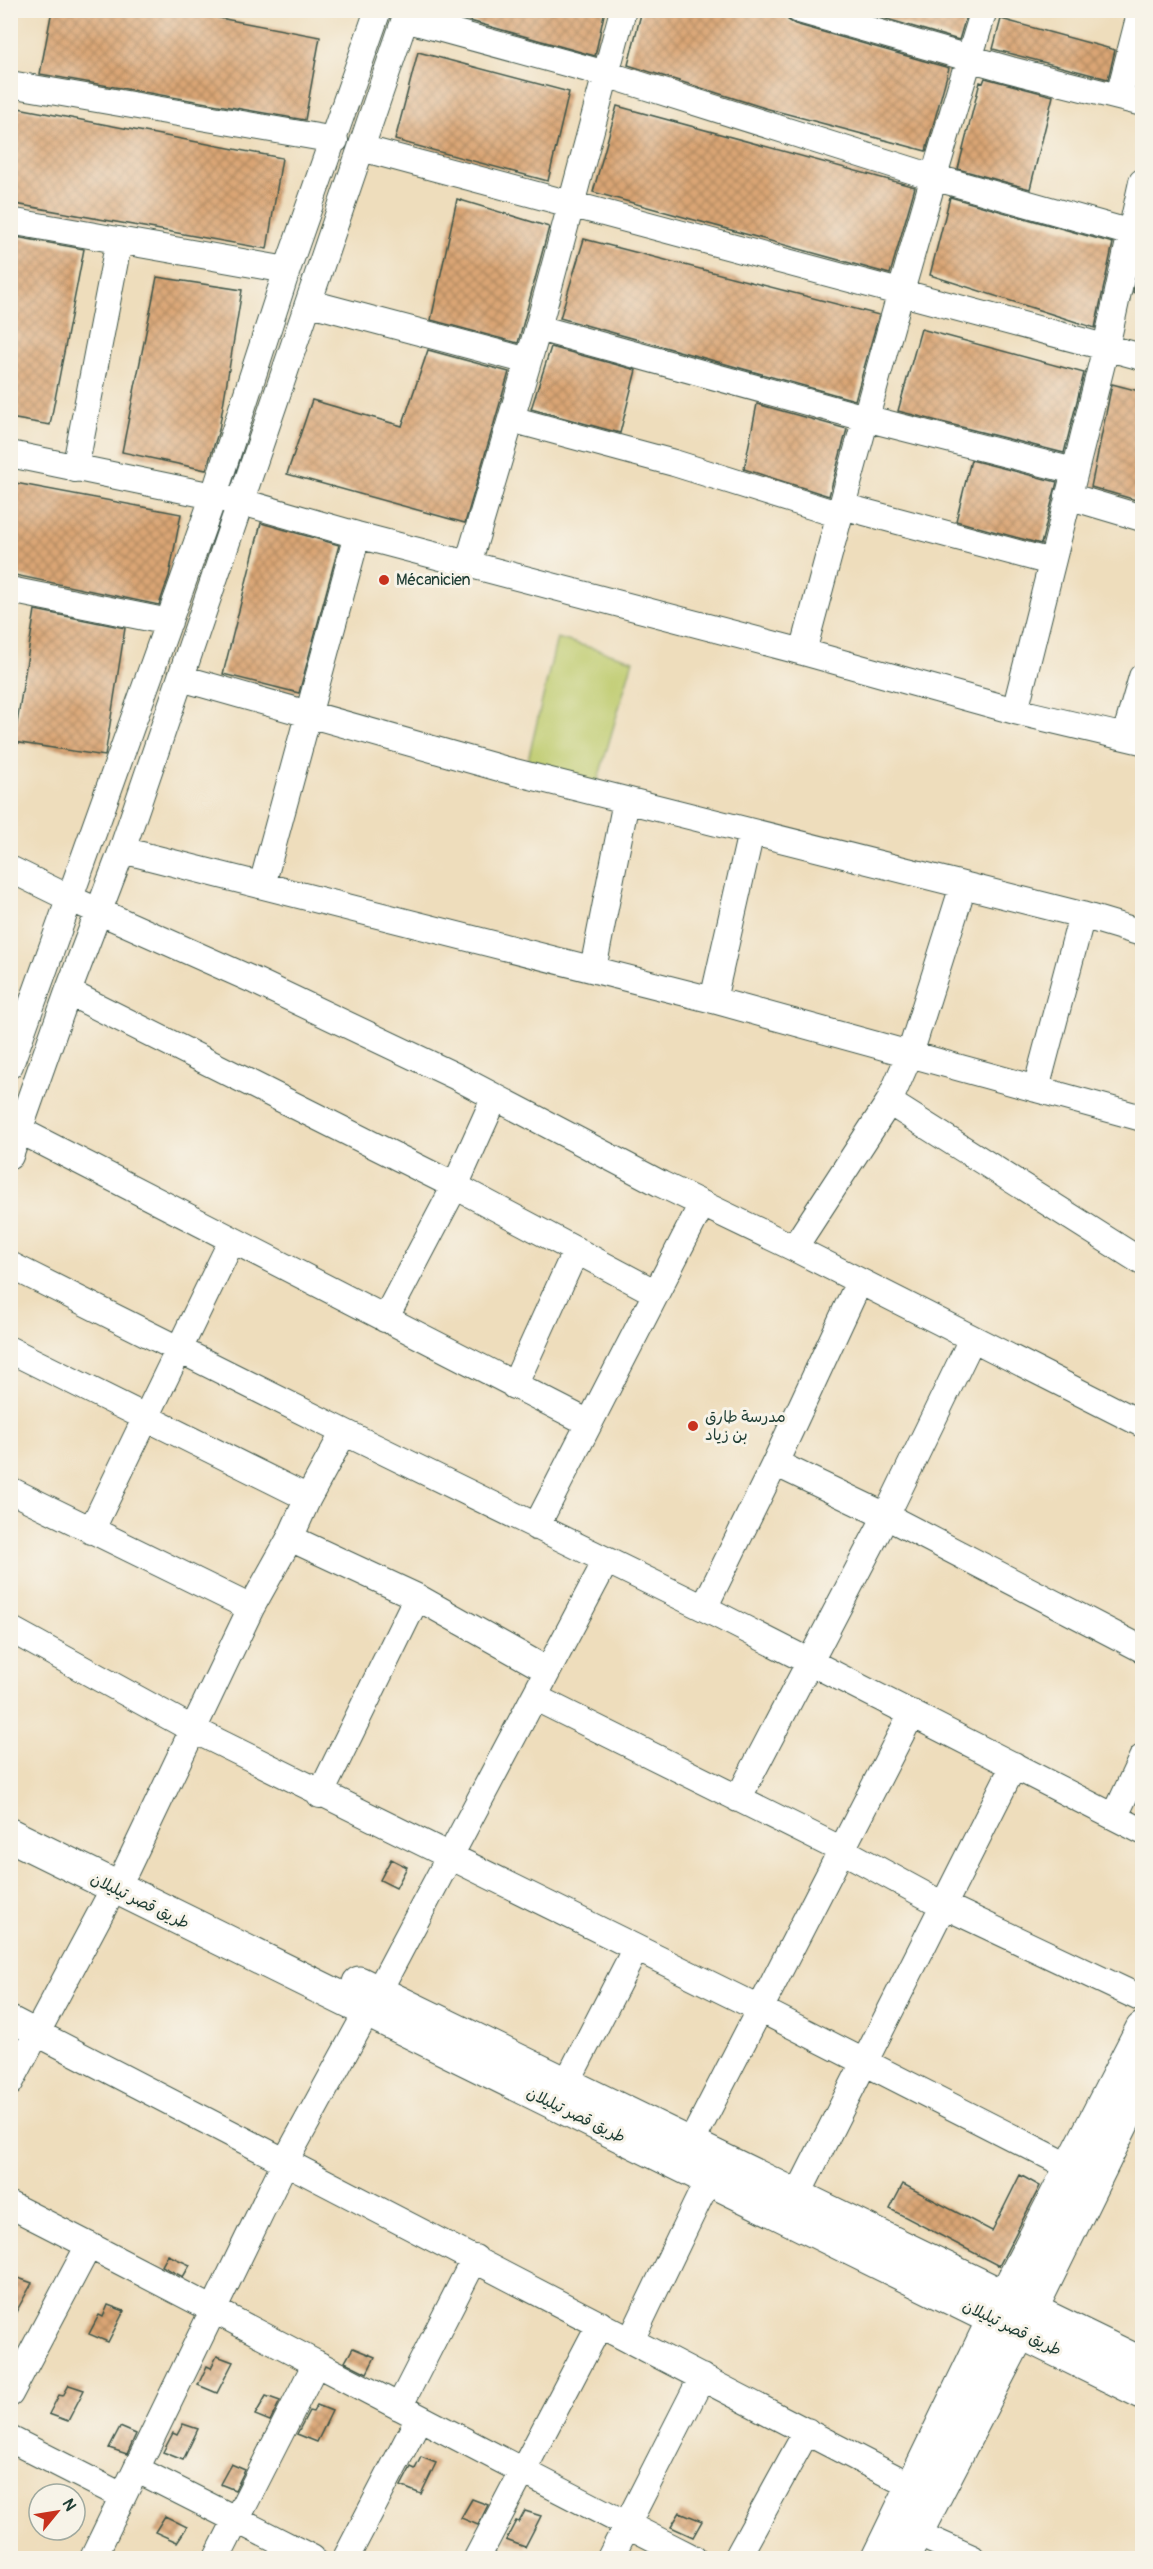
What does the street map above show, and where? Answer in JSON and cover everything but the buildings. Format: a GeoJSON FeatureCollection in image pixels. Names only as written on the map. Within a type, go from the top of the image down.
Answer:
{"type":"FeatureCollection","features":[{"type":"Feature","properties":{"kind":"main road","name":"طريق قصر تيليلان"},"geometry":{"type":"LineString","coordinates":[[10,1811],[120,1879]]}},
{"type":"Feature","properties":{"kind":"main road","name":"طريق قصر تيليلان"},"geometry":{"type":"LineString","coordinates":[[10,1836],[120,1879],[372,2002],[708,2180],[1012,2315],[1143,2364]]}},
{"type":"Feature","properties":{"kind":"main road","name":"طريق قصر تيليلان"},"geometry":{"type":"LineString","coordinates":[[372,2002],[566,2084],[796,2196],[1012,2315],[1143,2392]]}},
{"type":"Feature","properties":{"kind":"main road"},"geometry":{"type":"LineString","coordinates":[[909,2546],[1012,2315],[1083,2173],[1143,2029]]}},
{"type":"Feature","properties":{"kind":"main road"},"geometry":{"type":"LineString","coordinates":[[1083,2173],[1143,2083]]}},
{"type":"Feature","properties":{"kind":"main road"},"geometry":{"type":"LineString","coordinates":[[878,2559],[913,2487],[1012,2315]]}},
{"type":"Feature","properties":{"kind":"street"},"geometry":{"type":"LineString","coordinates":[[468,564],[538,328],[623,10]]}},
{"type":"Feature","properties":{"kind":"street"},"geometry":{"type":"LineString","coordinates":[[799,10],[1011,70],[1131,99],[1142,10]]}},
{"type":"Feature","properties":{"kind":"street"},"geometry":{"type":"LineString","coordinates":[[803,652],[865,418],[933,177],[984,10]]}},
{"type":"Feature","properties":{"kind":"street"},"geometry":{"type":"LineString","coordinates":[[10,1065],[214,495],[287,270],[334,140],[376,11]]}},
{"type":"Feature","properties":{"kind":"street"},"geometry":{"type":"LineString","coordinates":[[10,1156],[68,992],[122,850],[407,15],[606,74],[933,177],[1137,234]]}},
{"type":"Feature","properties":{"kind":"street"},"geometry":{"type":"LineString","coordinates":[[10,84],[334,140]]}},
{"type":"Feature","properties":{"kind":"street"},"geometry":{"type":"LineString","coordinates":[[361,148],[900,294],[1143,357]]}},
{"type":"Feature","properties":{"kind":"street"},"geometry":{"type":"LineString","coordinates":[[1015,711],[1074,471],[1137,234],[1143,182]]}},
{"type":"Feature","properties":{"kind":"street"},"geometry":{"type":"LineString","coordinates":[[10,221],[287,270]]}},
{"type":"Feature","properties":{"kind":"street"},"geometry":{"type":"LineString","coordinates":[[75,469],[119,240]]}},
{"type":"Feature","properties":{"kind":"street"},"geometry":{"type":"LineString","coordinates":[[310,303],[528,361]]}},
{"type":"Feature","properties":{"kind":"street"},"geometry":{"type":"LineString","coordinates":[[538,328],[865,418],[1074,471]]}},
{"type":"Feature","properties":{"kind":"street"},"geometry":{"type":"LineString","coordinates":[[511,419],[841,510],[1051,562]]}},
{"type":"Feature","properties":{"kind":"street"},"geometry":{"type":"LineString","coordinates":[[10,454],[242,502],[357,536],[803,652],[1015,711],[1134,739],[1143,677]]}},
{"type":"Feature","properties":{"kind":"street"},"geometry":{"type":"LineString","coordinates":[[1068,496],[1143,518]]}},
{"type":"Feature","properties":{"kind":"street"},"geometry":{"type":"LineString","coordinates":[[262,885],[357,536]]}},
{"type":"Feature","properties":{"kind":"street"},"geometry":{"type":"LineString","coordinates":[[10,590],[169,622]]}},
{"type":"Feature","properties":{"kind":"street"},"geometry":{"type":"LineString","coordinates":[[181,678],[503,769],[1082,915],[1143,933]]}},
{"type":"Feature","properties":{"kind":"street"},"geometry":{"type":"LineString","coordinates":[[593,969],[626,801]]}},
{"type":"Feature","properties":{"kind":"street"},"geometry":{"type":"LineString","coordinates":[[713,1000],[751,832]]}},
{"type":"Feature","properties":{"kind":"street"},"geometry":{"type":"LineString","coordinates":[[122,850],[713,1000],[1143,1118]]}},
{"type":"Feature","properties":{"kind":"street"},"geometry":{"type":"LineString","coordinates":[[10,869],[69,898],[255,981],[495,1097],[702,1204],[1143,1424]]}},
{"type":"Feature","properties":{"kind":"street"},"geometry":{"type":"LineString","coordinates":[[794,1248],[889,1102],[910,1054],[963,886]]}},
{"type":"Feature","properties":{"kind":"street"},"geometry":{"type":"LineString","coordinates":[[1036,1089],[1082,915]]}},
{"type":"Feature","properties":{"kind":"street"},"geometry":{"type":"LineString","coordinates":[[68,992],[455,1186],[656,1293]]}},
{"type":"Feature","properties":{"kind":"street"},"geometry":{"type":"LineString","coordinates":[[385,1319],[455,1186],[495,1097]]}},
{"type":"Feature","properties":{"kind":"street"},"geometry":{"type":"LineString","coordinates":[[889,1102],[1143,1262]]}},
{"type":"Feature","properties":{"kind":"street"},"geometry":{"type":"LineString","coordinates":[[19,1130],[513,1386],[589,1423]]}},
{"type":"Feature","properties":{"kind":"street"},"geometry":{"type":"LineString","coordinates":[[536,1527],[702,1204]]}},
{"type":"Feature","properties":{"kind":"street"},"geometry":{"type":"LineString","coordinates":[[91,1531],[232,1240]]}},
{"type":"Feature","properties":{"kind":"street"},"geometry":{"type":"LineString","coordinates":[[513,1386],[576,1250]]}},
{"type":"Feature","properties":{"kind":"street"},"geometry":{"type":"LineString","coordinates":[[10,1265],[536,1527],[704,1608],[1143,1831]]}},
{"type":"Feature","properties":{"kind":"street"},"geometry":{"type":"LineString","coordinates":[[704,1608],[775,1463],[859,1282]]}},
{"type":"Feature","properties":{"kind":"street"},"geometry":{"type":"LineString","coordinates":[[738,1799],[886,1516],[972,1339]]}},
{"type":"Feature","properties":{"kind":"street"},"geometry":{"type":"LineString","coordinates":[[10,1350],[308,1498]]}},
{"type":"Feature","properties":{"kind":"street"},"geometry":{"type":"LineString","coordinates":[[10,2083],[120,1879],[251,1608],[344,1432]]}},
{"type":"Feature","properties":{"kind":"street"},"geometry":{"type":"LineString","coordinates":[[775,1463],[886,1516],[1143,1649]]}},
{"type":"Feature","properties":{"kind":"street"},"geometry":{"type":"LineString","coordinates":[[10,1490],[251,1608]]}},
{"type":"Feature","properties":{"kind":"street"},"geometry":{"type":"LineString","coordinates":[[290,1538],[417,1598],[548,1670]]}},
{"type":"Feature","properties":{"kind":"street"},"geometry":{"type":"LineString","coordinates":[[93,2559],[285,2160],[372,2002],[606,1561]]}},
{"type":"Feature","properties":{"kind":"street"},"geometry":{"type":"LineString","coordinates":[[320,1795],[417,1598]]}},
{"type":"Feature","properties":{"kind":"street"},"geometry":{"type":"LineString","coordinates":[[10,1629],[192,1729],[320,1795],[450,1855],[1083,2173]]}},
{"type":"Feature","properties":{"kind":"street"},"geometry":{"type":"LineString","coordinates":[[534,1697],[842,1850],[943,1905],[1143,2000]]}},
{"type":"Feature","properties":{"kind":"street"},"geometry":{"type":"LineString","coordinates":[[691,2143],[912,1713]]}},
{"type":"Feature","properties":{"kind":"street"},"geometry":{"type":"LineString","coordinates":[[1115,1816],[1143,1758]]}},
{"type":"Feature","properties":{"kind":"street"},"geometry":{"type":"LineString","coordinates":[[796,2196],[1014,1765]]}},
{"type":"Feature","properties":{"kind":"street"},"geometry":{"type":"LineString","coordinates":[[566,2084],[636,1948]]}},
{"type":"Feature","properties":{"kind":"street"},"geometry":{"type":"LineString","coordinates":[[10,2019],[38,2031],[913,2487]]}},
{"type":"Feature","properties":{"kind":"street"},"geometry":{"type":"LineString","coordinates":[[631,2340],[708,2180]]}},
{"type":"Feature","properties":{"kind":"street"},"geometry":{"type":"LineString","coordinates":[[10,2205],[214,2308],[522,2472],[693,2559]]}},
{"type":"Feature","properties":{"kind":"street"},"geometry":{"type":"LineString","coordinates":[[10,2394],[89,2245]]}},
{"type":"Feature","properties":{"kind":"street"},"geometry":{"type":"LineString","coordinates":[[345,2559],[475,2258]]}},
{"type":"Feature","properties":{"kind":"street"},"geometry":{"type":"LineString","coordinates":[[477,2559],[600,2324]]}},
{"type":"Feature","properties":{"kind":"street"},"geometry":{"type":"LineString","coordinates":[[217,2559],[316,2363]]}},
{"type":"Feature","properties":{"kind":"street"},"geometry":{"type":"LineString","coordinates":[[610,2559],[702,2377]]}},
{"type":"Feature","properties":{"kind":"street"},"geometry":{"type":"LineString","coordinates":[[737,2559],[807,2431]]}},
{"type":"Feature","properties":{"kind":"street"},"geometry":{"type":"LineString","coordinates":[[10,2439],[122,2496]]}},
{"type":"Feature","properties":{"kind":"street"},"geometry":{"type":"LineString","coordinates":[[136,2469],[312,2559]]}},
{"type":"Feature","properties":{"kind":"street"},"geometry":{"type":"LineString","coordinates":[[909,2546],[972,2559]]}},
{"type":"Feature","properties":{"kind":"green space"},"geometry":{"type":"Polygon","coordinates":[[[557,638],[633,660],[595,790],[526,768],[557,638]]]}},
{"type":"Feature","properties":{"kind":"place","name":"Mécanicien"},"geometry":{"type":"Point","coordinates":[384,580]}},
{"type":"Feature","properties":{"kind":"place","name":"مدرسة طارق بن زياد"},"geometry":{"type":"Point","coordinates":[693,1426]}}]}
